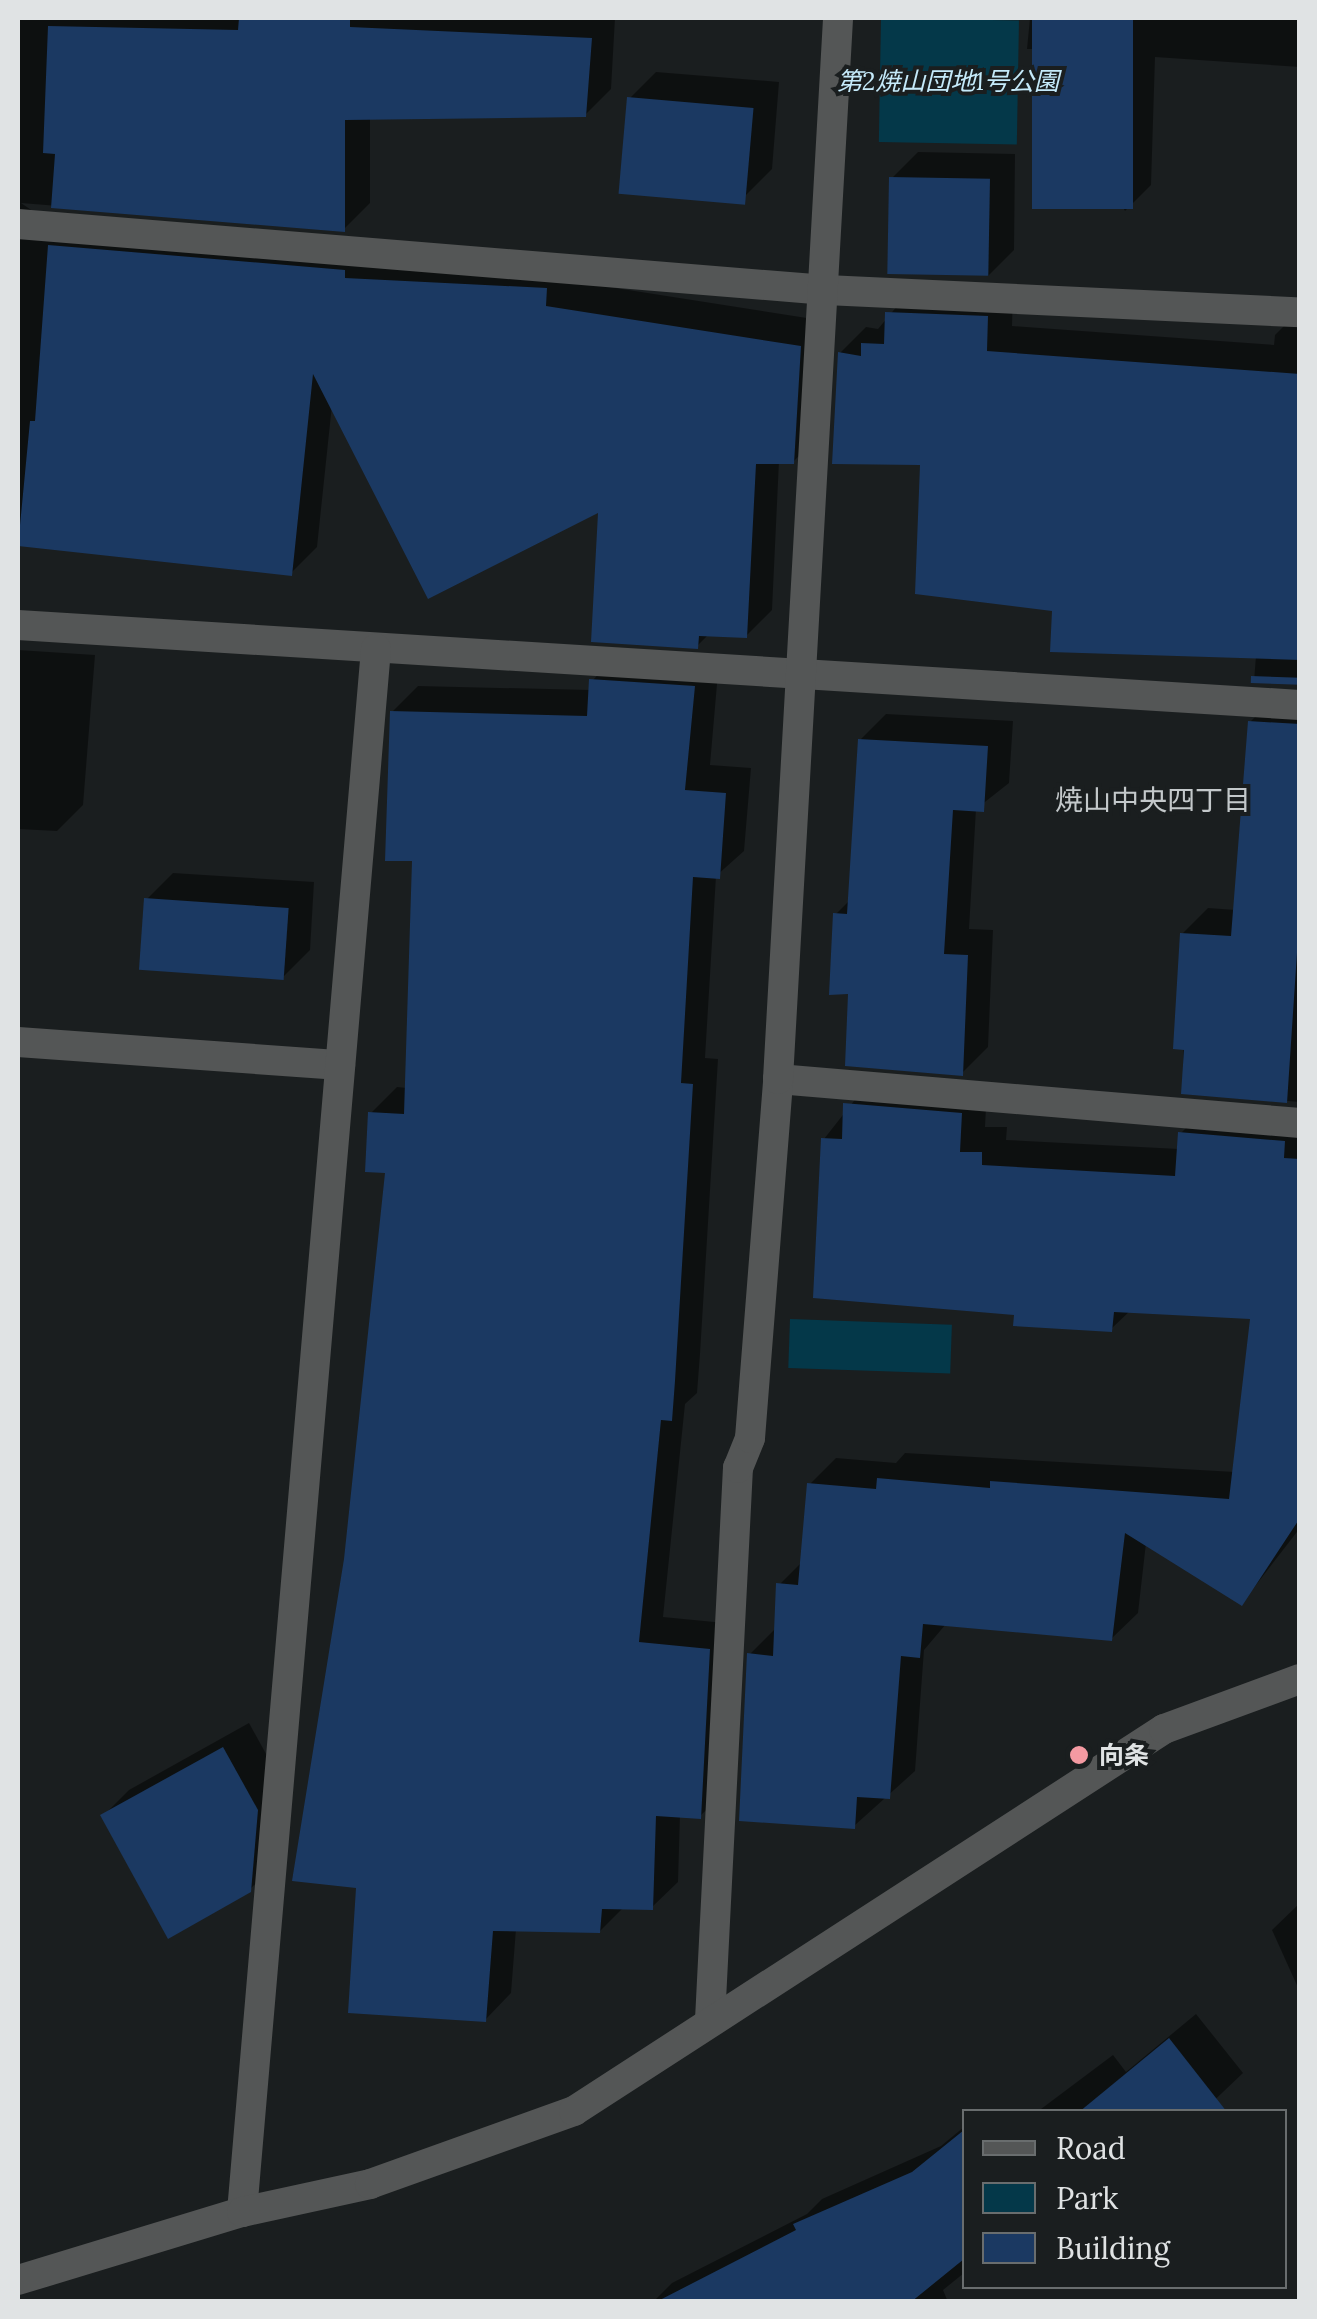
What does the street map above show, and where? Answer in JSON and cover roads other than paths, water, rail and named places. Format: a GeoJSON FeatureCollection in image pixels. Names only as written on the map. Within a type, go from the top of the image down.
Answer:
{"type":"FeatureCollection","features":[{"type":"Feature","properties":{"kind":"street"},"geometry":{"type":"LineString","coordinates":[[710,2020],[738,1468],[750,1438],[778,1079],[826,290],[838,18]]}},
{"type":"Feature","properties":{"kind":"street"},"geometry":{"type":"LineString","coordinates":[[18,224],[826,290],[1300,312]]}},
{"type":"Feature","properties":{"kind":"street"},"geometry":{"type":"LineString","coordinates":[[18,625],[803,678],[1300,705]]}},
{"type":"Feature","properties":{"kind":"street"},"geometry":{"type":"LineString","coordinates":[[242,2212],[376,649]]}},
{"type":"Feature","properties":{"kind":"street"},"geometry":{"type":"LineString","coordinates":[[18,1042],[340,1065]]}},
{"type":"Feature","properties":{"kind":"street"},"geometry":{"type":"LineString","coordinates":[[778,1079],[1300,1123]]}},
{"type":"Feature","properties":{"kind":"street"},"geometry":{"type":"LineString","coordinates":[[18,2280],[242,2212],[370,2184],[574,2111],[710,2020],[893,1909],[1164,1729],[1300,1679]]}},
{"type":"Feature","properties":{"kind":"place","name":"向条"},"geometry":{"type":"Point","coordinates":[1079,1755]}},
{"type":"Feature","properties":{"kind":"district","name":"焼山中央四丁目"},"geometry":{"type":"Point","coordinates":[1153,800]}},
{"type":"Feature","properties":{"kind":"park label","name":"第2焼山団地1号公園"},"geometry":{"type":"Point","coordinates":[948,81]}}]}
